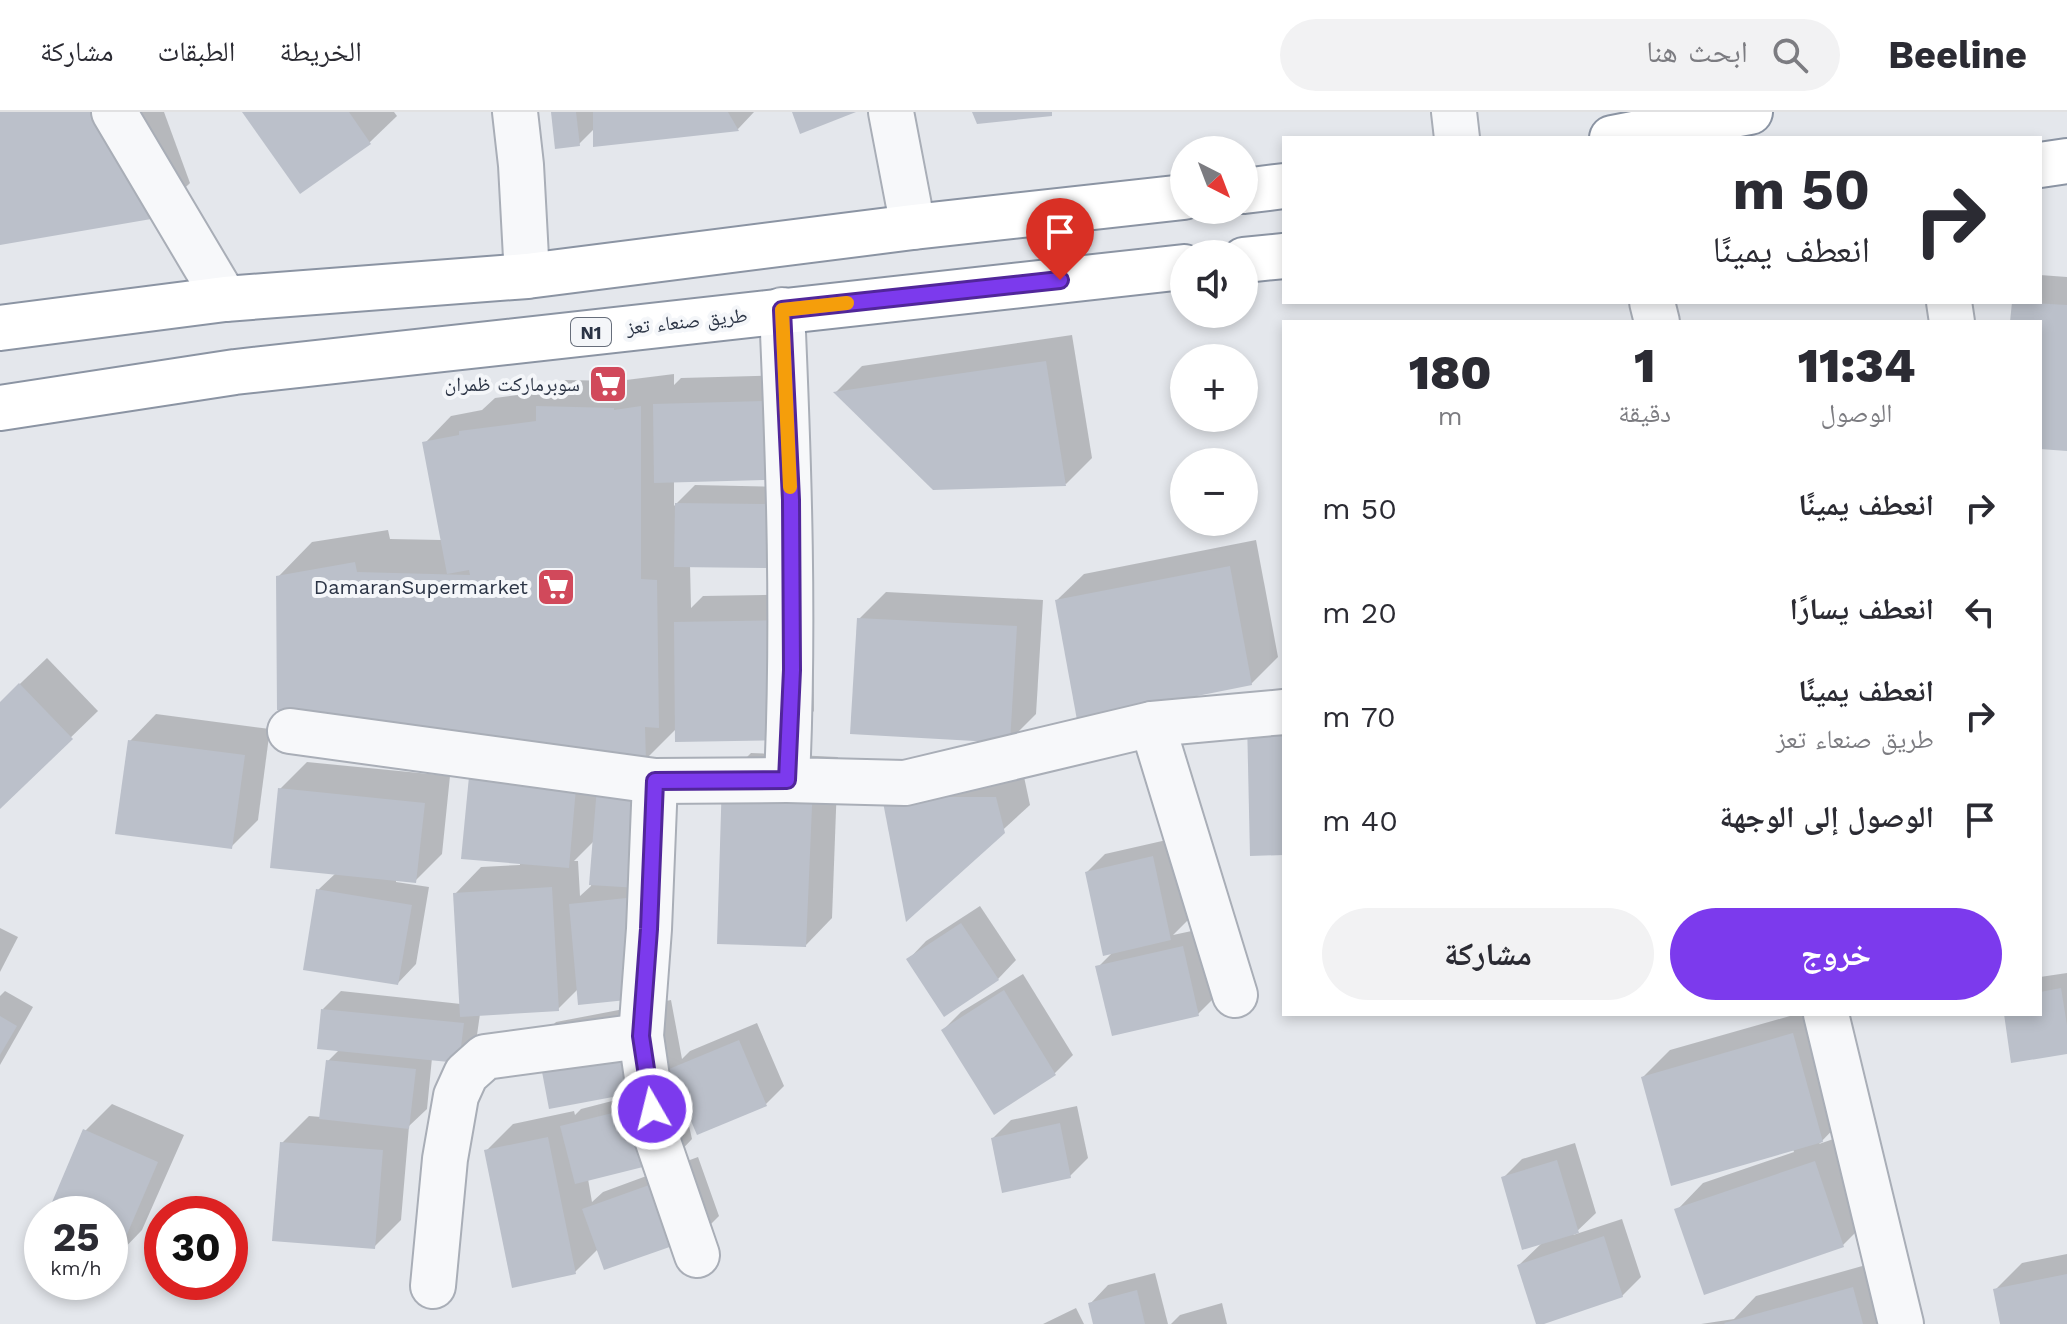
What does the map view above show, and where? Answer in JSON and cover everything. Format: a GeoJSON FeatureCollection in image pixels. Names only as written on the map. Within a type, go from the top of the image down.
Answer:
{"type":"FeatureCollection","features":[{"type":"Feature","properties":{"kind":"highway"},"geometry":{"type":"LineString","coordinates":[[1623,136],[1750,112]]}},
{"type":"Feature","properties":{"kind":"highway"},"geometry":{"type":"LineString","coordinates":[[2042,165],[2067,161]]}},
{"type":"Feature","properties":{"kind":"highway"},"geometry":{"type":"LineString","coordinates":[[1258,189],[1282,186]]}},
{"type":"Feature","properties":{"kind":"highway"},"geometry":{"type":"LineString","coordinates":[[0,328],[225,299],[527,276],[913,227],[1170,199]]}},
{"type":"Feature","properties":{"kind":"highway"},"geometry":{"type":"LineString","coordinates":[[1258,259],[1282,256]]}},
{"type":"Feature","properties":{"kind":"highway","name":"طريق صنعاء تعز"},"geometry":{"type":"LineString","coordinates":[[0,408],[235,372],[1170,268]]}},
{"type":"Feature","properties":{"kind":"street"},"geometry":{"type":"LineString","coordinates":[[114,112],[225,299]]}},
{"type":"Feature","properties":{"kind":"street"},"geometry":{"type":"LineString","coordinates":[[515,112],[527,276]]}},
{"type":"Feature","properties":{"kind":"street"},"geometry":{"type":"LineString","coordinates":[[891,112],[913,227]]}},
{"type":"Feature","properties":{"kind":"street"},"geometry":{"type":"LineString","coordinates":[[1454,112],[1457,136]]}},
{"type":"Feature","properties":{"kind":"street"},"geometry":{"type":"LineString","coordinates":[[782,310],[791,516],[792,670],[787,780]]}},
{"type":"Feature","properties":{"kind":"street"},"geometry":{"type":"LineString","coordinates":[[290,731],[655,781],[905,783],[1152,724],[1282,712]]}},
{"type":"Feature","properties":{"kind":"street"},"geometry":{"type":"LineString","coordinates":[[1152,724],[1235,995]]}},
{"type":"Feature","properties":{"kind":"street"},"geometry":{"type":"LineString","coordinates":[[655,781],[641,1036],[655,1133],[697,1255]]}},
{"type":"Feature","properties":{"kind":"street"},"geometry":{"type":"LineString","coordinates":[[1826,1016],[1901,1324]]}},
{"type":"Feature","properties":{"kind":"street"},"geometry":{"type":"LineString","coordinates":[[433,1286],[445,1159],[456,1096],[466,1074],[485,1057],[641,1036]]}},
{"type":"Feature","properties":{"kind":"building"},"geometry":{"type":"Polygon","coordinates":[[[0,112],[117,112],[157,218],[0,245],[0,112]]]}},
{"type":"Feature","properties":{"kind":"building"},"geometry":{"type":"Polygon","coordinates":[[[242,112],[349,112],[371,144],[300,194],[242,112]]]}},
{"type":"Feature","properties":{"kind":"building"},"geometry":{"type":"Polygon","coordinates":[[[551,112],[576,112],[580,146],[555,149],[551,112]]]}},
{"type":"Feature","properties":{"kind":"building"},"geometry":{"type":"Polygon","coordinates":[[[593,112],[728,112],[739,131],[593,147],[593,112]]]}},
{"type":"Feature","properties":{"kind":"building"},"geometry":{"type":"Polygon","coordinates":[[[792,112],[856,112],[800,134],[792,112]]]}},
{"type":"Feature","properties":{"kind":"building"},"geometry":{"type":"Polygon","coordinates":[[[972,112],[1052,112],[1052,116],[977,124],[972,112]]]}},
{"type":"Feature","properties":{"kind":"building"},"geometry":{"type":"Polygon","coordinates":[[[2012,304],[2067,305],[2067,451],[2042,449],[2042,320],[2010,320],[2012,304]]]}},
{"type":"Feature","properties":{"kind":"building"},"geometry":{"type":"Polygon","coordinates":[[[1046,361],[1066,486],[933,490],[833,392],[1046,361]]]}},
{"type":"Feature","properties":{"kind":"building"},"geometry":{"type":"Polygon","coordinates":[[[764,401],[766,480],[654,483],[653,404],[764,401]]]}},
{"type":"Feature","properties":{"kind":"building","name":"DamaranSupermarket"},"geometry":{"type":"Polygon","coordinates":[[[536,406],[614,410],[641,406],[641,579],[657,580],[659,728],[645,727],[646,762],[277,710],[276,576],[355,562],[357,572],[470,575],[469,570],[447,574],[422,442],[459,435],[459,431],[536,421],[536,406]]]}},
{"type":"Feature","properties":{"kind":"building"},"geometry":{"type":"Polygon","coordinates":[[[675,503],[771,504],[770,568],[674,567],[675,503]]]}},
{"type":"Feature","properties":{"kind":"building"},"geometry":{"type":"Polygon","coordinates":[[[1230,566],[1252,685],[1077,720],[1055,600],[1230,566]]]}},
{"type":"Feature","properties":{"kind":"building"},"geometry":{"type":"Polygon","coordinates":[[[857,618],[1017,626],[1010,743],[850,734],[857,618]]]}},
{"type":"Feature","properties":{"kind":"building"},"geometry":{"type":"Polygon","coordinates":[[[788,620],[788,740],[675,742],[674,622],[788,620]]]}},
{"type":"Feature","properties":{"kind":"building"},"geometry":{"type":"Polygon","coordinates":[[[19,683],[73,739],[0,809],[0,702],[19,683]]]}},
{"type":"Feature","properties":{"kind":"building"},"geometry":{"type":"Polygon","coordinates":[[[1282,719],[1282,855],[1250,856],[1247,720],[1282,719]]]}},
{"type":"Feature","properties":{"kind":"building"},"geometry":{"type":"Polygon","coordinates":[[[128,740],[245,755],[232,849],[115,834],[128,740]]]}},
{"type":"Feature","properties":{"kind":"building"},"geometry":{"type":"Polygon","coordinates":[[[471,756],[578,765],[569,868],[461,859],[471,756]]]}},
{"type":"Feature","properties":{"kind":"building"},"geometry":{"type":"Polygon","coordinates":[[[722,779],[813,783],[806,947],[717,944],[722,779]]]}},
{"type":"Feature","properties":{"kind":"building"},"geometry":{"type":"Polygon","coordinates":[[[597,787],[647,790],[639,888],[589,885],[597,787]]]}},
{"type":"Feature","properties":{"kind":"building"},"geometry":{"type":"Polygon","coordinates":[[[278,788],[425,803],[416,883],[270,868],[278,788]]]}},
{"type":"Feature","properties":{"kind":"building"},"geometry":{"type":"Polygon","coordinates":[[[882,797],[996,797],[1005,833],[906,922],[882,797]]]}},
{"type":"Feature","properties":{"kind":"building"},"geometry":{"type":"Polygon","coordinates":[[[1153,856],[1171,940],[1103,956],[1085,872],[1153,856]]]}},
{"type":"Feature","properties":{"kind":"building"},"geometry":{"type":"Polygon","coordinates":[[[552,887],[559,1011],[460,1017],[453,893],[552,887]]]}},
{"type":"Feature","properties":{"kind":"building"},"geometry":{"type":"Polygon","coordinates":[[[316,889],[412,905],[398,985],[303,970],[316,889]]]}},
{"type":"Feature","properties":{"kind":"building"},"geometry":{"type":"Polygon","coordinates":[[[636,897],[646,998],[578,1005],[569,904],[636,897]]]}},
{"type":"Feature","properties":{"kind":"building"},"geometry":{"type":"Polygon","coordinates":[[[961,923],[999,980],[944,1017],[906,959],[961,923]]]}},
{"type":"Feature","properties":{"kind":"building"},"geometry":{"type":"Polygon","coordinates":[[[1183,946],[1199,1016],[1112,1036],[1095,966],[1183,946]]]}},
{"type":"Feature","properties":{"kind":"building"},"geometry":{"type":"Polygon","coordinates":[[[2061,988],[2067,1025],[2067,1054],[2011,1063],[2004,1016],[2042,1016],[2042,992],[2061,988]]]}},
{"type":"Feature","properties":{"kind":"building"},"geometry":{"type":"Polygon","coordinates":[[[1004,990],[1056,1075],[994,1115],[941,1030],[1004,990]]]}},
{"type":"Feature","properties":{"kind":"building"},"geometry":{"type":"Polygon","coordinates":[[[321,1009],[464,1023],[459,1063],[317,1049],[321,1009]]]}},
{"type":"Feature","properties":{"kind":"building"},"geometry":{"type":"Polygon","coordinates":[[[0,1016],[17,1026],[0,1055],[0,1016]]]}},
{"type":"Feature","properties":{"kind":"building"},"geometry":{"type":"Polygon","coordinates":[[[653,1017],[666,1087],[549,1109],[536,1040],[653,1017]]]}},
{"type":"Feature","properties":{"kind":"building"},"geometry":{"type":"Polygon","coordinates":[[[1793,1033],[1823,1142],[1671,1186],[1641,1077],[1793,1033]]]}},
{"type":"Feature","properties":{"kind":"building"},"geometry":{"type":"Polygon","coordinates":[[[739,1040],[767,1106],[697,1135],[669,1069],[739,1040]]]}},
{"type":"Feature","properties":{"kind":"building"},"geometry":{"type":"Polygon","coordinates":[[[326,1060],[416,1069],[409,1129],[319,1119],[326,1060]]]}},
{"type":"Feature","properties":{"kind":"building"},"geometry":{"type":"Polygon","coordinates":[[[661,1101],[675,1159],[575,1184],[560,1126],[661,1101]]]}},
{"type":"Feature","properties":{"kind":"building"},"geometry":{"type":"Polygon","coordinates":[[[1060,1123],[1071,1178],[1002,1193],[991,1138],[1060,1123]]]}},
{"type":"Feature","properties":{"kind":"building"},"geometry":{"type":"Polygon","coordinates":[[[83,1129],[158,1162],[128,1232],[128,1196],[55,1196],[83,1129]]]}},
{"type":"Feature","properties":{"kind":"building"},"geometry":{"type":"Polygon","coordinates":[[[548,1137],[576,1274],[512,1288],[484,1150],[548,1137]]]}},
{"type":"Feature","properties":{"kind":"building"},"geometry":{"type":"Polygon","coordinates":[[[280,1142],[383,1150],[375,1249],[272,1241],[280,1142]]]}},
{"type":"Feature","properties":{"kind":"building"},"geometry":{"type":"Polygon","coordinates":[[[1557,1160],[1579,1233],[1522,1250],[1501,1177],[1557,1160]]]}},
{"type":"Feature","properties":{"kind":"building"},"geometry":{"type":"Polygon","coordinates":[[[1815,1161],[1844,1247],[1704,1295],[1674,1209],[1815,1161]]]}},
{"type":"Feature","properties":{"kind":"building"},"geometry":{"type":"Polygon","coordinates":[[[680,1174],[701,1236],[604,1270],[582,1209],[680,1174]]]}},
{"type":"Feature","properties":{"kind":"building"},"geometry":{"type":"Polygon","coordinates":[[[1604,1236],[1623,1297],[1536,1324],[1517,1265],[1604,1236]]]}},
{"type":"Feature","properties":{"kind":"building"},"geometry":{"type":"Polygon","coordinates":[[[2067,1274],[2067,1324],[2000,1324],[1993,1289],[2067,1274]]]}},
{"type":"Feature","properties":{"kind":"building"},"geometry":{"type":"Polygon","coordinates":[[[1853,1287],[1863,1324],[1724,1323],[1853,1287]]]}},
{"type":"Feature","properties":{"kind":"building"},"geometry":{"type":"Polygon","coordinates":[[[1137,1290],[1145,1324],[1093,1324],[1088,1303],[1137,1290]]]}},
{"type":"Feature","properties":{"kind":"slow traffic"},"geometry":{"type":"LineString","coordinates":[[790,487],[782,310],[847,303]]}},
{"type":"Feature","properties":{"kind":"place","name":"سوبرماركت ظمران"},"geometry":{"type":"Point","coordinates":[608,384]}},
{"type":"Feature","properties":{"kind":"place","name":"DamaranSupermarket"},"geometry":{"type":"Point","coordinates":[556,587]}},
{"type":"Feature","properties":{"kind":"route"},"geometry":{"type":"LineString","coordinates":[[652,1109],[641,1036],[655,781],[787,780],[792,670],[791,500],[782,310],[1060,280]]}}]}
